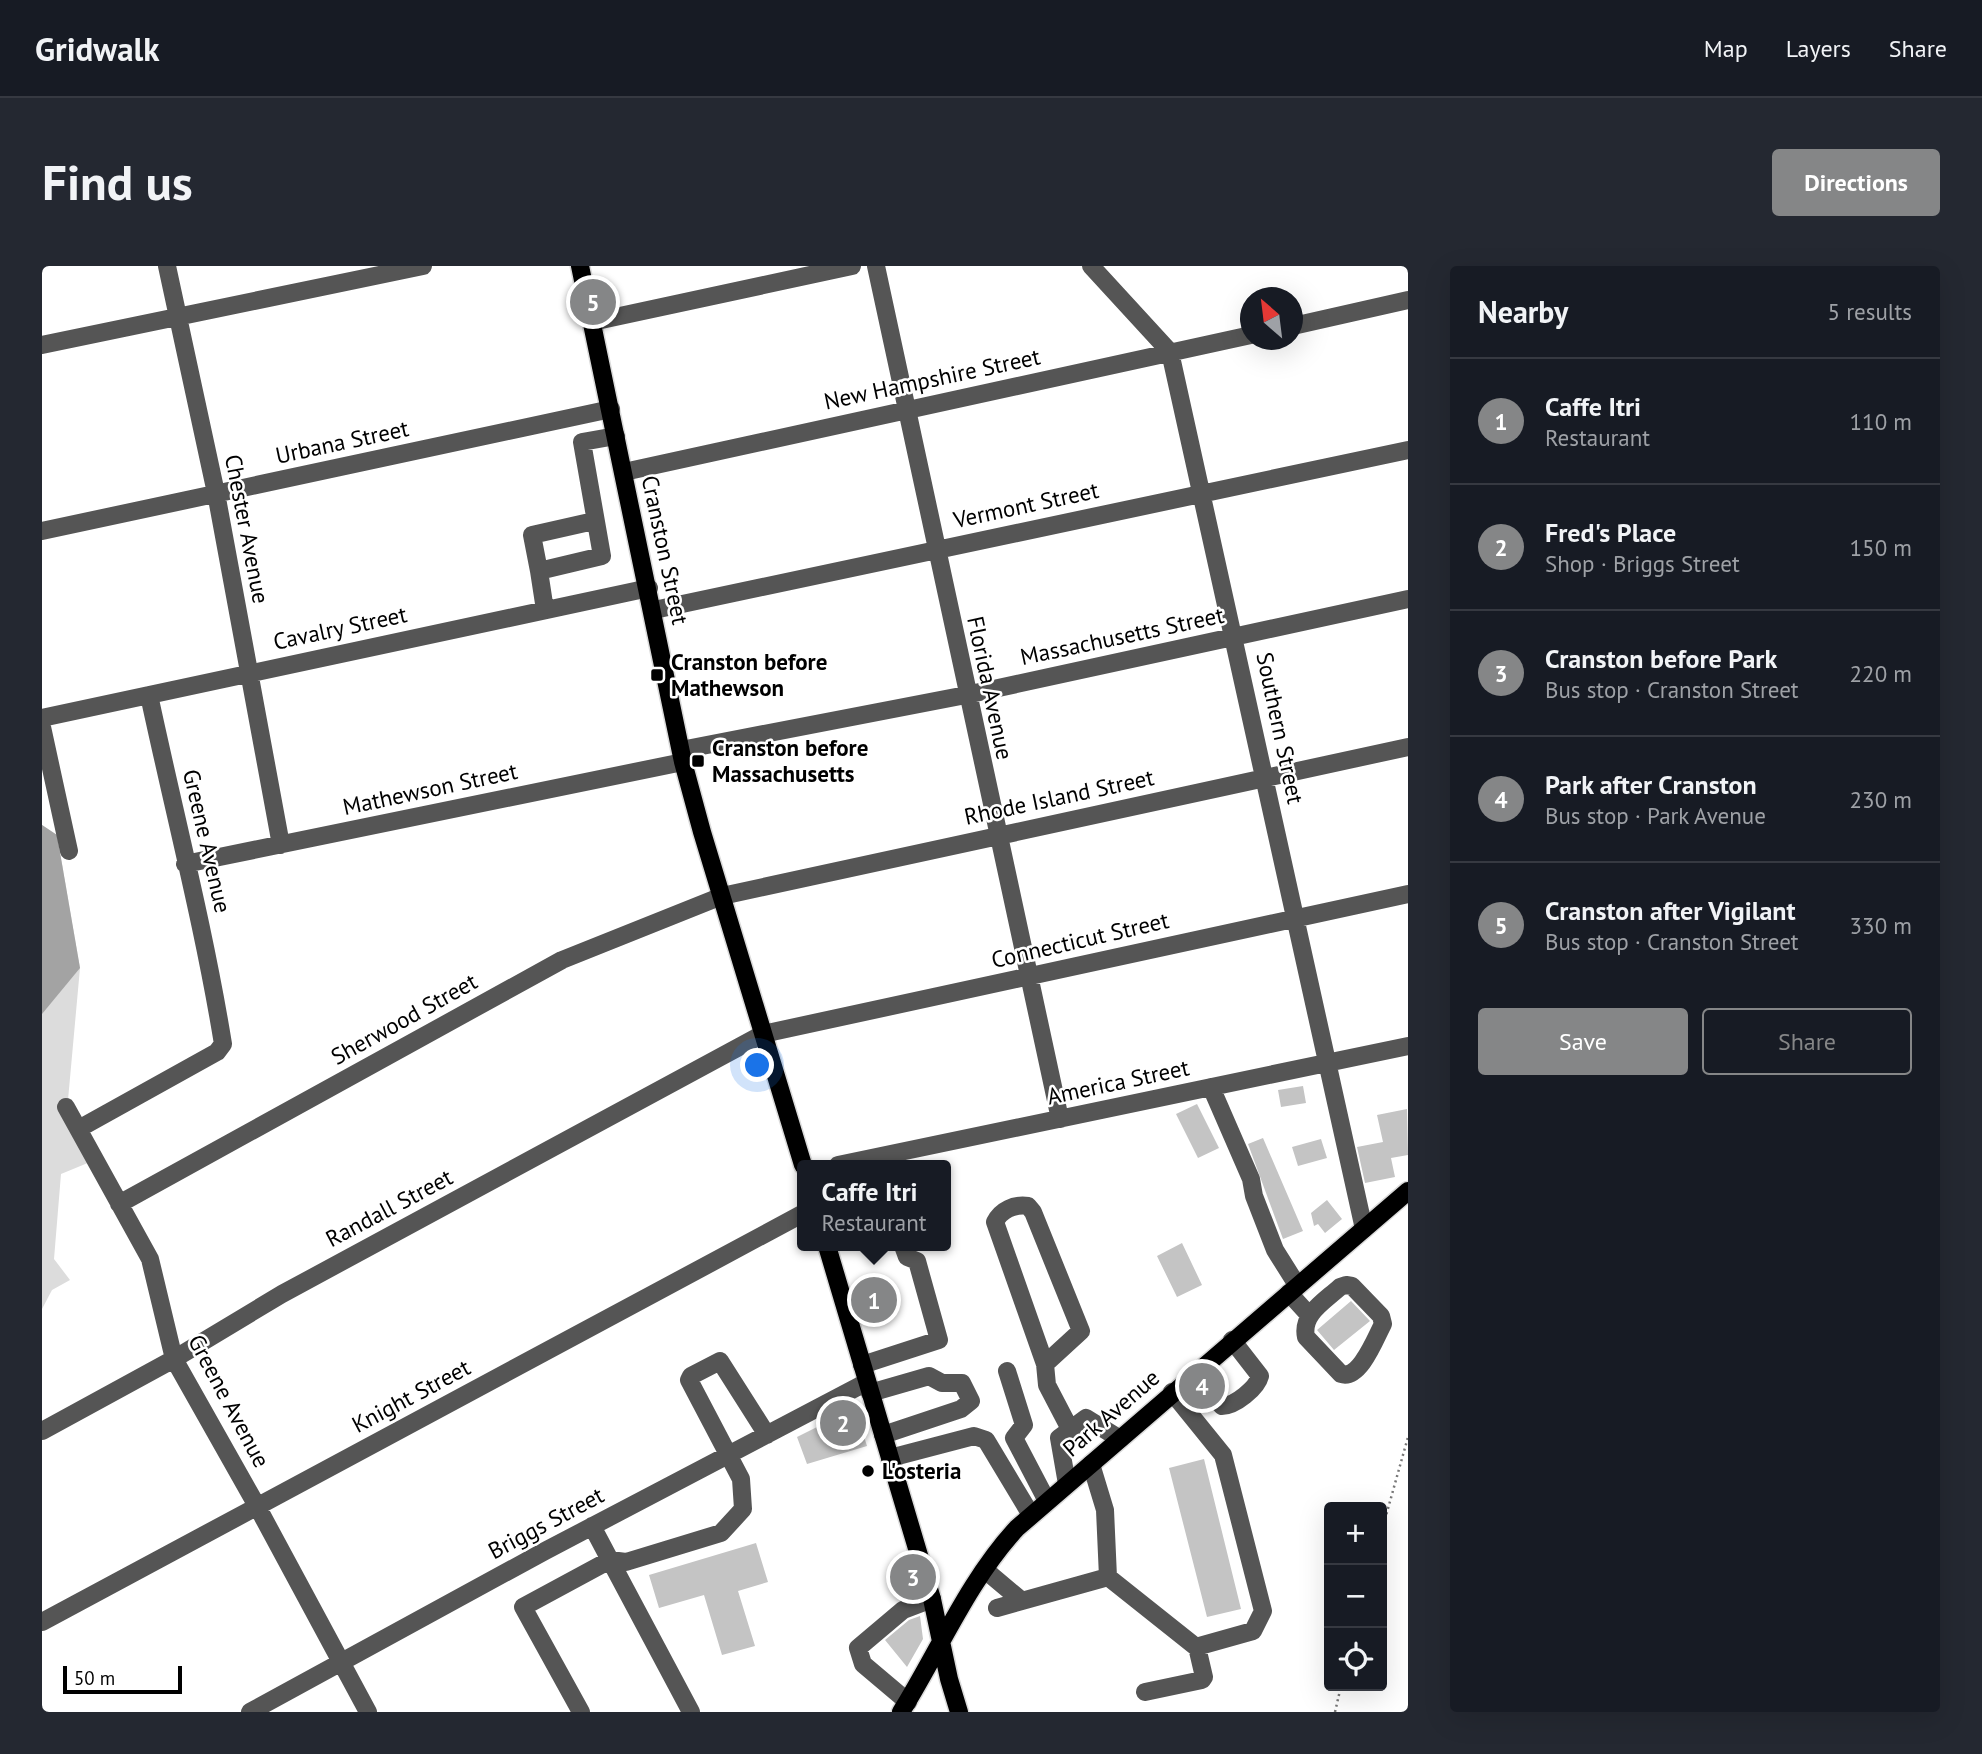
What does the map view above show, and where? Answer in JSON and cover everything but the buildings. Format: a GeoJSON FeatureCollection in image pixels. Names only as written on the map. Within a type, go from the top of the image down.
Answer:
{"type":"FeatureCollection","features":[{"type":"Feature","properties":{"kind":"main road","name":"Cranston Street"},"geometry":{"type":"LineString","coordinates":[[580,266],[654,610],[682,756],[801,1160]]}},
{"type":"Feature","properties":{"kind":"main road","name":"Park Avenue"},"geometry":{"type":"LineString","coordinates":[[905,1707],[1001,1546],[1047,1501],[1408,1191]]}},
{"type":"Feature","properties":{"kind":"main road"},"geometry":{"type":"LineString","coordinates":[[828,1251],[932,1599],[959,1712]]}},
{"type":"Feature","properties":{"kind":"street","name":"Chester Avenue"},"geometry":{"type":"LineString","coordinates":[[167,266],[216,493],[281,845]]}},
{"type":"Feature","properties":{"kind":"street"},"geometry":{"type":"LineString","coordinates":[[42,345],[423,266]]}},
{"type":"Feature","properties":{"kind":"street"},"geometry":{"type":"LineString","coordinates":[[592,322],[808,271],[852,266]]}},
{"type":"Feature","properties":{"kind":"street","name":"Florida Avenue"},"geometry":{"type":"LineString","coordinates":[[876,266],[966,695],[1060,1119]]}},
{"type":"Feature","properties":{"kind":"street","name":"Southern Street"},"geometry":{"type":"LineString","coordinates":[[1091,266],[1170,352],[1235,636],[1364,1229]]}},
{"type":"Feature","properties":{"kind":"street"},"geometry":{"type":"LineString","coordinates":[[1303,324],[1408,300]]}},
{"type":"Feature","properties":{"kind":"street","name":"New Hampshire Street"},"geometry":{"type":"LineString","coordinates":[[624,472],[1240,337]]}},
{"type":"Feature","properties":{"kind":"street","name":"Urbana Street"},"geometry":{"type":"LineString","coordinates":[[42,531],[611,410]]}},
{"type":"Feature","properties":{"kind":"street"},"geometry":{"type":"LineString","coordinates":[[539,571],[602,556],[582,442],[616,436]]}},
{"type":"Feature","properties":{"kind":"street","name":"Vermont Street"},"geometry":{"type":"LineString","coordinates":[[654,610],[1408,450]]}},
{"type":"Feature","properties":{"kind":"street"},"geometry":{"type":"LineString","coordinates":[[545,610],[532,535],[594,521]]}},
{"type":"Feature","properties":{"kind":"street","name":"Cavalry Street"},"geometry":{"type":"LineString","coordinates":[[42,718],[649,588]]}},
{"type":"Feature","properties":{"kind":"street","name":"Massachusetts Street"},"geometry":{"type":"LineString","coordinates":[[682,756],[1408,599]]}},
{"type":"Feature","properties":{"kind":"street","name":"Greene Avenue"},"geometry":{"type":"LineString","coordinates":[[82,1127],[217,1052],[223,1044],[206,942],[149,695]]}},
{"type":"Feature","properties":{"kind":"street"},"geometry":{"type":"LineString","coordinates":[[42,727],[69,851]]}},
{"type":"Feature","properties":{"kind":"street","name":"Rhode Island Street"},"geometry":{"type":"LineString","coordinates":[[722,896],[1408,747]]}},
{"type":"Feature","properties":{"kind":"street","name":"Mathewson Street"},"geometry":{"type":"LineString","coordinates":[[186,864],[682,756]]}},
{"type":"Feature","properties":{"kind":"street","name":"Connecticut Street"},"geometry":{"type":"LineString","coordinates":[[763,1034],[1295,916],[1408,894]]}},
{"type":"Feature","properties":{"kind":"street","name":"Sherwood Street"},"geometry":{"type":"LineString","coordinates":[[119,1203],[562,960],[722,896]]}},
{"type":"Feature","properties":{"kind":"street","name":"Randall Street"},"geometry":{"type":"LineString","coordinates":[[42,1431],[174,1359],[282,1294],[763,1034]]}},
{"type":"Feature","properties":{"kind":"street","name":"America Street"},"geometry":{"type":"LineString","coordinates":[[883,1160],[1060,1119],[1408,1046]]}},
{"type":"Feature","properties":{"kind":"street"},"geometry":{"type":"LineString","coordinates":[[1211,1087],[1251,1180],[1254,1196],[1275,1250],[1293,1289],[1309,1315],[1306,1337],[1341,1374],[1347,1376],[1356,1372],[1383,1324],[1381,1316],[1352,1286],[1346,1285],[1340,1287],[1309,1315]]}},
{"type":"Feature","properties":{"kind":"street","name":"Greene Avenue"},"geometry":{"type":"LineString","coordinates":[[65,1107],[150,1259],[174,1359],[368,1712]]}},
{"type":"Feature","properties":{"kind":"street"},"geometry":{"type":"LineString","coordinates":[[1045,1364],[1081,1331],[1032,1212],[1028,1206],[1019,1205],[999,1215],[995,1222],[1045,1364],[1047,1385],[1065,1434],[1067,1484]]}},
{"type":"Feature","properties":{"kind":"street","name":"Knight Street"},"geometry":{"type":"LineString","coordinates":[[42,1622],[797,1216]]}},
{"type":"Feature","properties":{"kind":"street"},"geometry":{"type":"LineString","coordinates":[[867,1380],[939,1340],[917,1261],[907,1257],[905,1251]]}},
{"type":"Feature","properties":{"kind":"street"},"geometry":{"type":"LineString","coordinates":[[1194,1374],[1222,1406],[1230,1406],[1258,1383],[1261,1376],[1232,1340]]}},
{"type":"Feature","properties":{"kind":"street"},"geometry":{"type":"LineString","coordinates":[[581,1712],[523,1607],[610,1560],[626,1562],[721,1533],[743,1509],[741,1479],[689,1380],[701,1371],[720,1361],[724,1364],[767,1434]]}},
{"type":"Feature","properties":{"kind":"street"},"geometry":{"type":"LineString","coordinates":[[1007,1371],[1024,1425],[1014,1438],[1047,1501]]}},
{"type":"Feature","properties":{"kind":"street"},"geometry":{"type":"LineString","coordinates":[[867,1380],[929,1376],[942,1383],[962,1383],[971,1401],[961,1409],[883,1435]]}},
{"type":"Feature","properties":{"kind":"street","name":"Briggs Street"},"geometry":{"type":"LineString","coordinates":[[250,1712],[867,1380]]}},
{"type":"Feature","properties":{"kind":"street"},"geometry":{"type":"LineString","coordinates":[[1172,1392],[1223,1455],[1263,1611],[1252,1631],[1197,1647]]}},
{"type":"Feature","properties":{"kind":"street"},"geometry":{"type":"LineString","coordinates":[[1065,1434],[1086,1418],[1120,1439]]}},
{"type":"Feature","properties":{"kind":"street"},"geometry":{"type":"LineString","coordinates":[[890,1458],[974,1436],[986,1440],[1031,1516]]}},
{"type":"Feature","properties":{"kind":"street"},"geometry":{"type":"LineString","coordinates":[[1091,1464],[1105,1510],[1108,1577],[1197,1647],[1205,1677],[1202,1681],[1145,1692]]}},
{"type":"Feature","properties":{"kind":"street"},"geometry":{"type":"LineString","coordinates":[[592,1526],[691,1712]]}},
{"type":"Feature","properties":{"kind":"street"},"geometry":{"type":"LineString","coordinates":[[985,1570],[1022,1601]]}},
{"type":"Feature","properties":{"kind":"street"},"geometry":{"type":"LineString","coordinates":[[997,1608],[1108,1577]]}},
{"type":"Feature","properties":{"kind":"street"},"geometry":{"type":"LineString","coordinates":[[905,1707],[863,1664],[858,1648],[903,1610],[932,1599]]}},
{"type":"Feature","properties":{"kind":"path"},"geometry":{"type":"LineString","coordinates":[[1387,1512],[1408,1437]]}},
{"type":"Feature","properties":{"kind":"path"},"geometry":{"type":"LineString","coordinates":[[1335,1712],[1340,1691]]}},
{"type":"Feature","properties":{"kind":"shaded area"},"geometry":{"type":"Polygon","coordinates":[[[42,825],[57,835],[80,968],[68,1100],[95,1160],[61,1174],[54,1259],[70,1280],[52,1290],[42,1309],[42,825]]]}},
{"type":"Feature","properties":{"kind":"shaded area"},"geometry":{"type":"Polygon","coordinates":[[[42,825],[57,835],[80,968],[42,1014],[42,825]]]}},
{"type":"Feature","properties":{"kind":"place","name":"Cranston after Vigilant"},"geometry":{"type":"Point","coordinates":[593,302]}},
{"type":"Feature","properties":{"kind":"place","name":"Cranston before Mathewson"},"geometry":{"type":"Point","coordinates":[657,675]}},
{"type":"Feature","properties":{"kind":"place","name":"Cranston before Massachusetts"},"geometry":{"type":"Point","coordinates":[698,761]}},
{"type":"Feature","properties":{"kind":"place","name":"Caffe Itri"},"geometry":{"type":"Point","coordinates":[874,1300]}},
{"type":"Feature","properties":{"kind":"place","name":"Park after Cranston"},"geometry":{"type":"Point","coordinates":[1202,1386]}},
{"type":"Feature","properties":{"kind":"place","name":"Fred's Place"},"geometry":{"type":"Point","coordinates":[843,1423]}},
{"type":"Feature","properties":{"kind":"place","name":"L'osteria"},"geometry":{"type":"Point","coordinates":[868,1471]}},
{"type":"Feature","properties":{"kind":"place","name":"Cranston before Park"},"geometry":{"type":"Point","coordinates":[913,1577]}}]}
